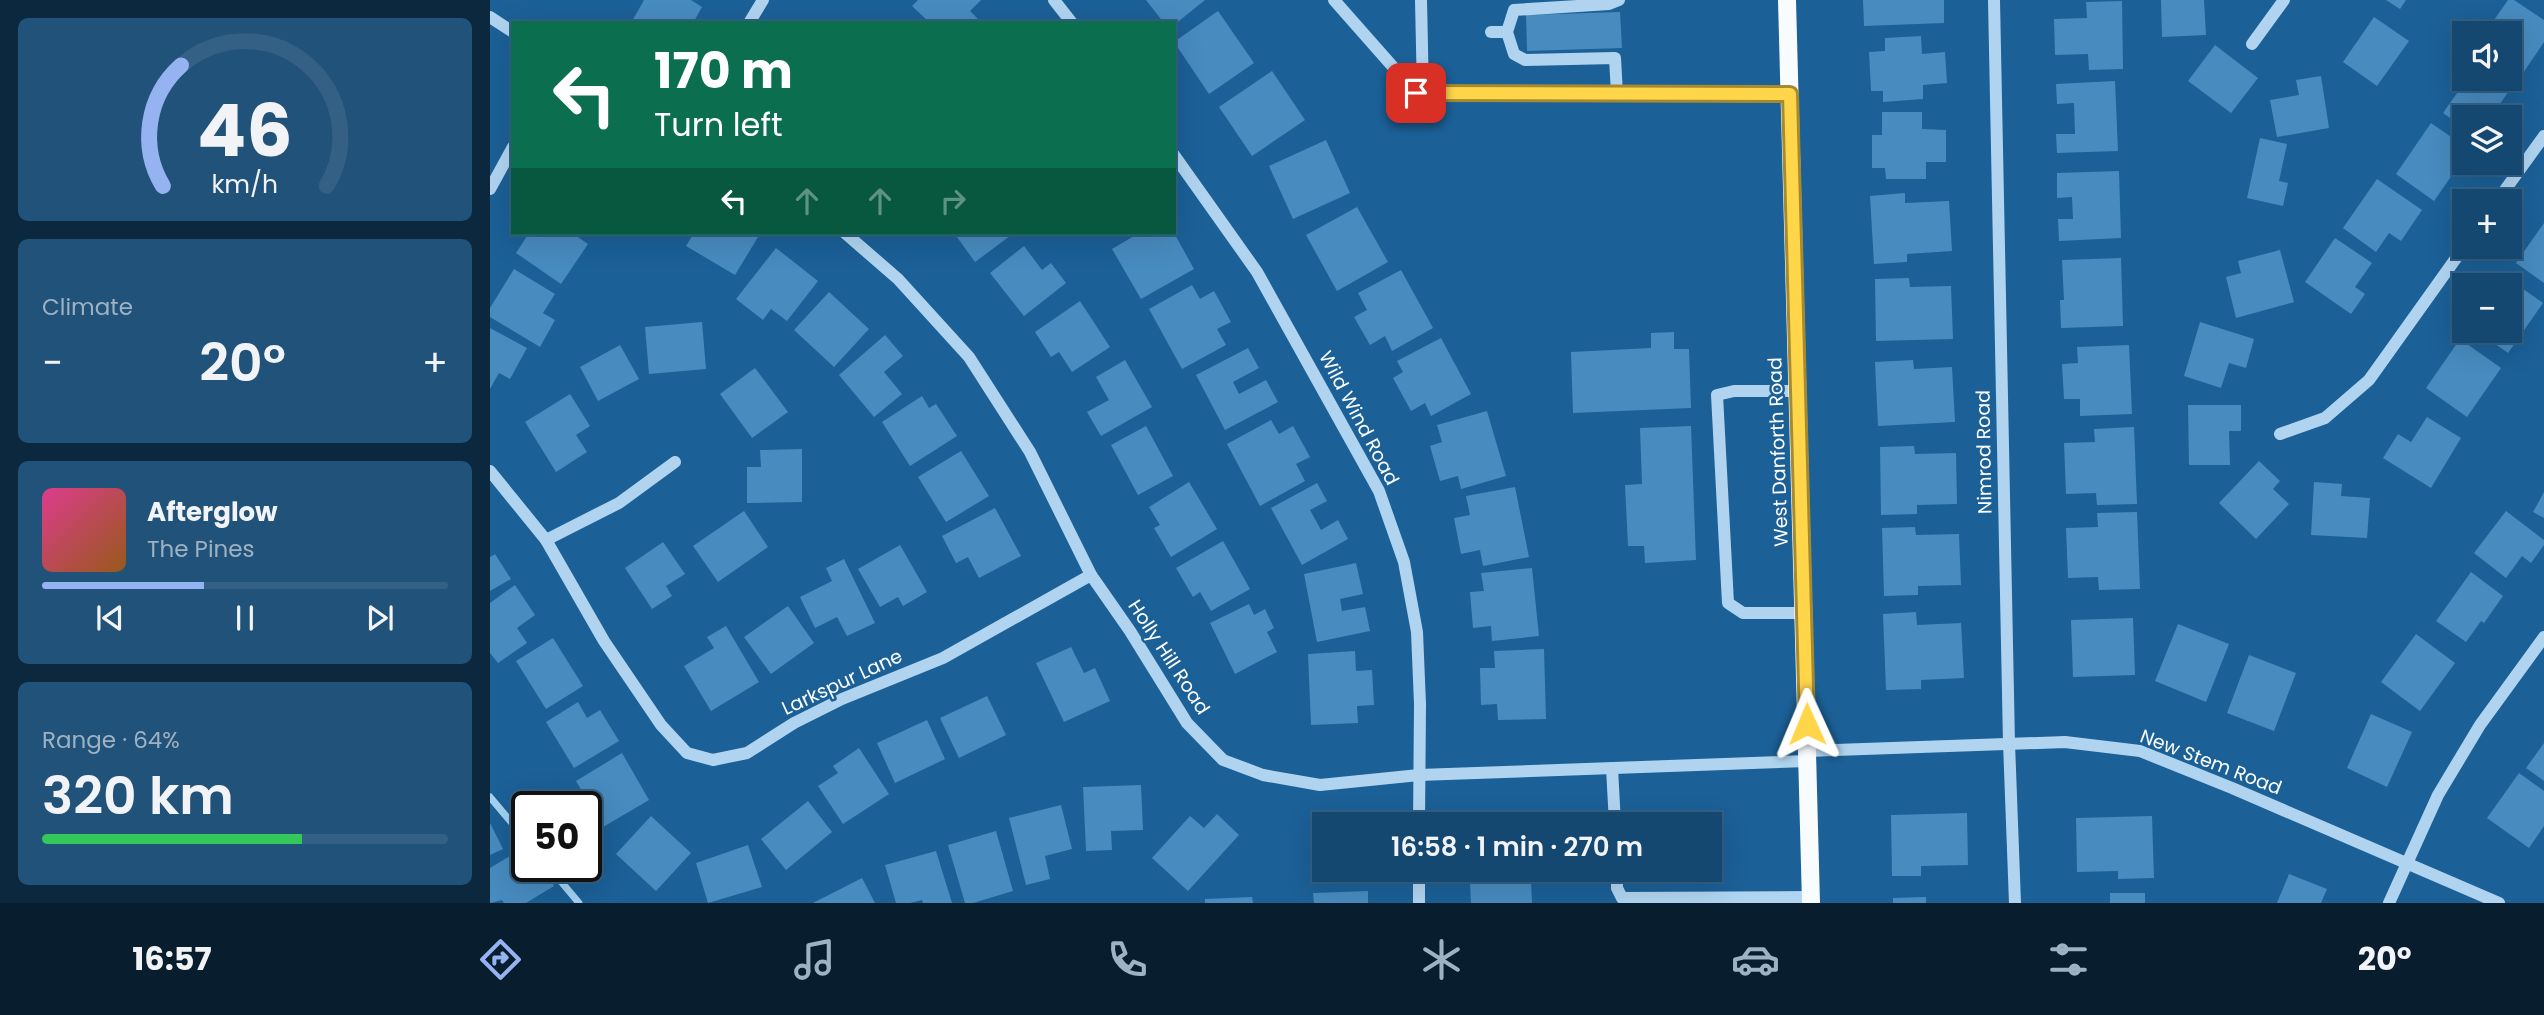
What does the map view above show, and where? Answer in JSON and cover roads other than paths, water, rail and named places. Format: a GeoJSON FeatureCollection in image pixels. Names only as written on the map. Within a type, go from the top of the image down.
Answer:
{"type":"FeatureCollection","features":[{"type":"Feature","properties":{"kind":"main road","name":"West Danforth Road"},"geometry":{"type":"LineString","coordinates":[[1787,0],[1811,900]]}},
{"type":"Feature","properties":{"kind":"street"},"geometry":{"type":"LineString","coordinates":[[751,21],[763,0]]}},
{"type":"Feature","properties":{"kind":"street"},"geometry":{"type":"LineString","coordinates":[[1054,0],[1070,21]]}},
{"type":"Feature","properties":{"kind":"street"},"geometry":{"type":"LineString","coordinates":[[1334,0],[1416,93],[1790,94]]}},
{"type":"Feature","properties":{"kind":"street"},"geometry":{"type":"LineString","coordinates":[[1421,0],[1423,93]]}},
{"type":"Feature","properties":{"kind":"street"},"geometry":{"type":"LineString","coordinates":[[1617,93],[1615,58],[1525,60],[1514,54],[1507,32],[1514,10],[1609,5],[1619,0]]}},
{"type":"Feature","properties":{"kind":"street","name":"Nimrod Road"},"geometry":{"type":"LineString","coordinates":[[1994,0],[2009,743],[2015,903]]}},
{"type":"Feature","properties":{"kind":"street"},"geometry":{"type":"LineString","coordinates":[[2252,44],[2284,0]]}},
{"type":"Feature","properties":{"kind":"street"},"geometry":{"type":"LineString","coordinates":[[490,17],[511,31]]}},
{"type":"Feature","properties":{"kind":"street"},"geometry":{"type":"LineString","coordinates":[[1491,32],[1507,32]]}},
{"type":"Feature","properties":{"kind":"street"},"geometry":{"type":"LineString","coordinates":[[2506,189],[2544,136]]}},
{"type":"Feature","properties":{"kind":"street"},"geometry":{"type":"LineString","coordinates":[[490,188],[511,151]]}},
{"type":"Feature","properties":{"kind":"street","name":"Wild Wind Road"},"geometry":{"type":"LineString","coordinates":[[1176,158],[1257,272],[1379,491],[1404,562],[1418,632],[1419,812]]}},
{"type":"Feature","properties":{"kind":"street","name":"Holly Hill Road"},"geometry":{"type":"LineString","coordinates":[[847,235],[898,279],[969,357],[1030,452],[1091,575],[1130,631],[1187,723],[1223,760],[1263,775],[1320,785],[1419,775],[1612,768],[1807,756]]}},
{"type":"Feature","properties":{"kind":"street"},"geometry":{"type":"LineString","coordinates":[[2280,434],[2325,418],[2369,380],[2455,259]]}},
{"type":"Feature","properties":{"kind":"street"},"geometry":{"type":"LineString","coordinates":[[1798,391],[1734,391],[1717,395],[1728,603],[1742,613],[1804,613]]}},
{"type":"Feature","properties":{"kind":"street"},"geometry":{"type":"LineString","coordinates":[[546,540],[619,503],[675,462]]}},
{"type":"Feature","properties":{"kind":"street","name":"Larkspur Lane"},"geometry":{"type":"LineString","coordinates":[[490,471],[546,540],[604,641],[660,725],[687,753],[713,760],[747,753],[794,723],[842,699],[943,658],[1091,575]]}},
{"type":"Feature","properties":{"kind":"street"},"geometry":{"type":"LineString","coordinates":[[2389,903],[2438,795],[2480,725],[2544,637]]}},
{"type":"Feature","properties":{"kind":"street","name":"New Stem Road"},"geometry":{"type":"LineString","coordinates":[[1807,756],[2066,742],[2140,751],[2499,903]]}},
{"type":"Feature","properties":{"kind":"street"},"geometry":{"type":"LineString","coordinates":[[1612,768],[1614,812]]}},
{"type":"Feature","properties":{"kind":"street"},"geometry":{"type":"LineString","coordinates":[[1419,882],[1419,903]]}},
{"type":"Feature","properties":{"kind":"street"},"geometry":{"type":"LineString","coordinates":[[1617,882],[1622,898],[1811,900]]}},
{"type":"Feature","properties":{"kind":"waterway"},"geometry":{"type":"LineString","coordinates":[[490,797],[511,822]]}},
{"type":"Feature","properties":{"kind":"waterway"},"geometry":{"type":"LineString","coordinates":[[561,882],[579,903]]}}]}
